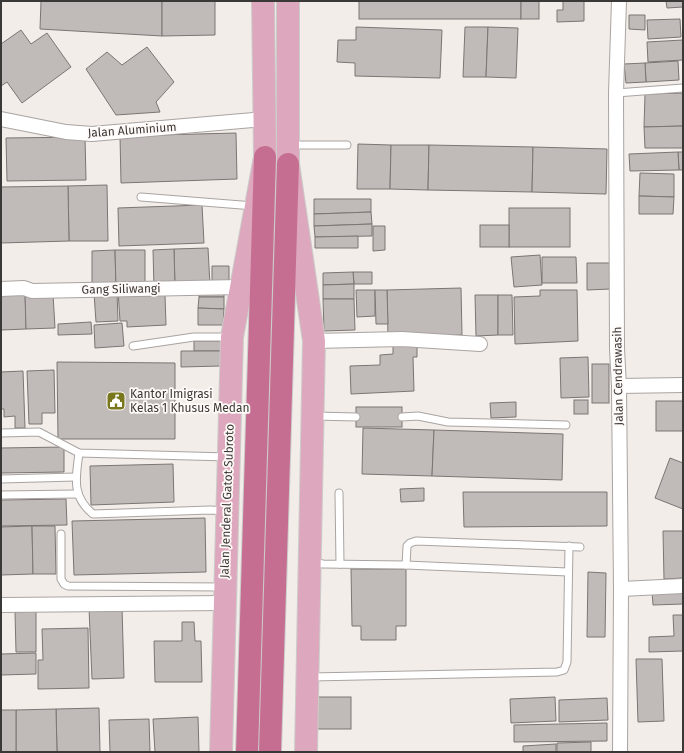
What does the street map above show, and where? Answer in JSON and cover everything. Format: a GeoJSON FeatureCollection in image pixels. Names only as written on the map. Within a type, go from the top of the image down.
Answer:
{"type":"FeatureCollection","features":[{"type":"Feature","properties":{"kind":"highway"},"geometry":{"type":"LineString","coordinates":[[270,752],[288,154]]}},
{"type":"Feature","properties":{"kind":"highway","name":"Jalan Jenderal Gatot Subroto"},"geometry":{"type":"LineString","coordinates":[[248,752],[265,158]]}},
{"type":"Feature","properties":{"kind":"main road","name":"Jalan Jenderal Gatot Subroto"},"geometry":{"type":"LineString","coordinates":[[221,752],[232,337],[265,158],[263,1]]}},
{"type":"Feature","properties":{"kind":"main road"},"geometry":{"type":"LineString","coordinates":[[288,1],[288,154],[314,341],[306,752]]}},
{"type":"Feature","properties":{"kind":"street","name":"Jalan Cendrawasih"},"geometry":{"type":"LineString","coordinates":[[619,1],[616,93],[617,349],[619,386],[621,589],[620,752]]}},
{"type":"Feature","properties":{"kind":"street","name":"Jalan Aluminium"},"geometry":{"type":"LineString","coordinates":[[1,119],[66,132],[92,134],[264,119]]}},
{"type":"Feature","properties":{"kind":"street","name":"Gang Siliwangi"},"geometry":{"type":"LineString","coordinates":[[1,288],[24,288],[32,291],[241,287]]}},
{"type":"Feature","properties":{"kind":"street"},"geometry":{"type":"LineString","coordinates":[[314,341],[402,339],[480,344]]}},
{"type":"Feature","properties":{"kind":"street"},"geometry":{"type":"LineString","coordinates":[[619,386],[683,385]]}},
{"type":"Feature","properties":{"kind":"street"},"geometry":{"type":"LineString","coordinates":[[621,589],[683,586]]}},
{"type":"Feature","properties":{"kind":"street"},"geometry":{"type":"LineString","coordinates":[[1,605],[225,595]]}},
{"type":"Feature","properties":{"kind":"lane"},"geometry":{"type":"LineString","coordinates":[[616,93],[683,88]]}},
{"type":"Feature","properties":{"kind":"lane"},"geometry":{"type":"LineString","coordinates":[[288,154],[347,145]]}},
{"type":"Feature","properties":{"kind":"lane"},"geometry":{"type":"LineString","coordinates":[[141,197],[256,206]]}},
{"type":"Feature","properties":{"kind":"lane"},"geometry":{"type":"LineString","coordinates":[[133,346],[194,338],[232,337]]}},
{"type":"Feature","properties":{"kind":"lane"},"geometry":{"type":"LineString","coordinates":[[313,416],[356,417]]}},
{"type":"Feature","properties":{"kind":"lane"},"geometry":{"type":"LineString","coordinates":[[402,416],[418,416],[448,422],[566,425]]}},
{"type":"Feature","properties":{"kind":"lane"},"geometry":{"type":"LineString","coordinates":[[1,433],[39,432],[79,453],[212,458],[229,457]]}},
{"type":"Feature","properties":{"kind":"lane"},"geometry":{"type":"LineString","coordinates":[[79,453],[76,477],[77,494],[93,514],[210,510],[227,511]]}},
{"type":"Feature","properties":{"kind":"lane"},"geometry":{"type":"LineString","coordinates":[[1,479],[76,477]]}},
{"type":"Feature","properties":{"kind":"lane"},"geometry":{"type":"LineString","coordinates":[[339,493],[340,564]]}},
{"type":"Feature","properties":{"kind":"lane"},"geometry":{"type":"LineString","coordinates":[[1,495],[77,494]]}},
{"type":"Feature","properties":{"kind":"lane"},"geometry":{"type":"LineString","coordinates":[[61,534],[61,579],[64,584],[68,586],[225,595]]}},
{"type":"Feature","properties":{"kind":"lane"},"geometry":{"type":"LineString","coordinates":[[406,565],[407,546],[410,542],[416,541],[580,547]]}},
{"type":"Feature","properties":{"kind":"lane"},"geometry":{"type":"LineString","coordinates":[[307,677],[558,672],[564,670],[567,662],[569,546]]}},
{"type":"Feature","properties":{"kind":"lane"},"geometry":{"type":"LineString","coordinates":[[310,562],[323,564],[406,565],[568,572]]}},
{"type":"Feature","properties":{"kind":"building"},"geometry":{"type":"Polygon","coordinates":[[[41,1],[162,1],[162,36],[40,29],[41,1]]]}},
{"type":"Feature","properties":{"kind":"building"},"geometry":{"type":"Polygon","coordinates":[[[162,1],[215,1],[215,35],[162,36],[162,1]]]}},
{"type":"Feature","properties":{"kind":"building"},"geometry":{"type":"Polygon","coordinates":[[[359,1],[521,1],[521,19],[359,19],[359,1]]]}},
{"type":"Feature","properties":{"kind":"building"},"geometry":{"type":"Polygon","coordinates":[[[521,1],[539,1],[539,19],[521,19],[521,1]]]}},
{"type":"Feature","properties":{"kind":"building"},"geometry":{"type":"Polygon","coordinates":[[[563,1],[584,1],[584,21],[557,22],[557,10],[563,10],[563,1]]]}},
{"type":"Feature","properties":{"kind":"building"},"geometry":{"type":"Polygon","coordinates":[[[666,1],[683,1],[683,7],[667,8],[666,1]]]}},
{"type":"Feature","properties":{"kind":"building"},"geometry":{"type":"Polygon","coordinates":[[[629,15],[645,15],[645,30],[629,29],[629,15]]]}},
{"type":"Feature","properties":{"kind":"building"},"geometry":{"type":"Polygon","coordinates":[[[680,19],[681,37],[648,39],[647,20],[680,19]]]}},
{"type":"Feature","properties":{"kind":"building"},"geometry":{"type":"Polygon","coordinates":[[[356,27],[442,30],[440,78],[355,76],[355,63],[337,62],[338,40],[356,40],[356,27]]]}},
{"type":"Feature","properties":{"kind":"building"},"geometry":{"type":"Polygon","coordinates":[[[465,27],[488,27],[486,77],[463,77],[465,27]]]}},
{"type":"Feature","properties":{"kind":"building"},"geometry":{"type":"Polygon","coordinates":[[[488,27],[518,28],[516,78],[486,77],[488,27]]]}},
{"type":"Feature","properties":{"kind":"building"},"geometry":{"type":"Polygon","coordinates":[[[21,30],[31,44],[47,33],[71,67],[22,103],[7,82],[1,86],[1,44],[21,30]]]}},
{"type":"Feature","properties":{"kind":"building"},"geometry":{"type":"Polygon","coordinates":[[[683,40],[683,60],[648,62],[647,42],[683,40]]]}},
{"type":"Feature","properties":{"kind":"building"},"geometry":{"type":"Polygon","coordinates":[[[147,47],[174,82],[156,102],[160,112],[116,115],[86,69],[107,52],[122,65],[147,47]]]}},
{"type":"Feature","properties":{"kind":"building"},"geometry":{"type":"Polygon","coordinates":[[[678,61],[679,80],[646,82],[645,63],[678,61]]]}},
{"type":"Feature","properties":{"kind":"building"},"geometry":{"type":"Polygon","coordinates":[[[645,63],[646,82],[626,83],[624,64],[645,63]]]}},
{"type":"Feature","properties":{"kind":"building"},"geometry":{"type":"Polygon","coordinates":[[[683,93],[683,126],[644,127],[645,94],[683,93]]]}},
{"type":"Feature","properties":{"kind":"building"},"geometry":{"type":"Polygon","coordinates":[[[683,126],[683,148],[645,148],[644,127],[683,126]]]}},
{"type":"Feature","properties":{"kind":"building"},"geometry":{"type":"Polygon","coordinates":[[[236,133],[237,179],[121,183],[120,136],[236,133]]]}},
{"type":"Feature","properties":{"kind":"building"},"geometry":{"type":"Polygon","coordinates":[[[85,137],[86,180],[7,181],[6,138],[85,137]]]}},
{"type":"Feature","properties":{"kind":"building"},"geometry":{"type":"Polygon","coordinates":[[[358,144],[391,145],[390,189],[357,189],[358,144]]]}},
{"type":"Feature","properties":{"kind":"building"},"geometry":{"type":"Polygon","coordinates":[[[391,145],[429,145],[428,190],[390,189],[391,145]]]}},
{"type":"Feature","properties":{"kind":"building"},"geometry":{"type":"Polygon","coordinates":[[[429,145],[533,147],[532,192],[428,190],[429,145]]]}},
{"type":"Feature","properties":{"kind":"building"},"geometry":{"type":"Polygon","coordinates":[[[533,147],[607,149],[606,194],[532,192],[533,147]]]}},
{"type":"Feature","properties":{"kind":"building"},"geometry":{"type":"Polygon","coordinates":[[[678,152],[683,152],[683,170],[679,170],[678,152]]]}},
{"type":"Feature","properties":{"kind":"building"},"geometry":{"type":"Polygon","coordinates":[[[678,152],[679,170],[630,171],[629,154],[678,152]]]}},
{"type":"Feature","properties":{"kind":"building"},"geometry":{"type":"Polygon","coordinates":[[[640,173],[674,174],[674,197],[639,196],[640,173]]]}},
{"type":"Feature","properties":{"kind":"building"},"geometry":{"type":"Polygon","coordinates":[[[107,185],[108,241],[69,241],[68,186],[107,185]]]}},
{"type":"Feature","properties":{"kind":"building"},"geometry":{"type":"Polygon","coordinates":[[[68,186],[69,241],[1,243],[1,187],[68,186]]]}},
{"type":"Feature","properties":{"kind":"building"},"geometry":{"type":"Polygon","coordinates":[[[639,196],[674,197],[673,214],[639,214],[639,196]]]}},
{"type":"Feature","properties":{"kind":"building"},"geometry":{"type":"Polygon","coordinates":[[[314,199],[371,199],[371,212],[314,214],[314,199]]]}},
{"type":"Feature","properties":{"kind":"building"},"geometry":{"type":"Polygon","coordinates":[[[202,205],[204,243],[119,246],[118,208],[202,205]]]}},
{"type":"Feature","properties":{"kind":"building"},"geometry":{"type":"Polygon","coordinates":[[[509,208],[570,208],[570,247],[509,247],[509,208]]]}},
{"type":"Feature","properties":{"kind":"building"},"geometry":{"type":"Polygon","coordinates":[[[371,212],[372,224],[314,226],[314,214],[371,212]]]}},
{"type":"Feature","properties":{"kind":"building"},"geometry":{"type":"Polygon","coordinates":[[[372,224],[372,236],[315,237],[314,226],[372,224]]]}},
{"type":"Feature","properties":{"kind":"building"},"geometry":{"type":"Polygon","coordinates":[[[480,225],[509,225],[509,247],[480,247],[480,225]]]}},
{"type":"Feature","properties":{"kind":"building"},"geometry":{"type":"Polygon","coordinates":[[[373,226],[385,226],[385,250],[373,251],[373,226]]]}},
{"type":"Feature","properties":{"kind":"building"},"geometry":{"type":"Polygon","coordinates":[[[358,236],[358,248],[315,248],[315,237],[358,236]]]}},
{"type":"Feature","properties":{"kind":"building"},"geometry":{"type":"Polygon","coordinates":[[[208,248],[210,285],[175,287],[174,249],[208,248]]]}},
{"type":"Feature","properties":{"kind":"building"},"geometry":{"type":"Polygon","coordinates":[[[174,249],[175,287],[154,288],[153,250],[174,249]]]}},
{"type":"Feature","properties":{"kind":"building"},"geometry":{"type":"Polygon","coordinates":[[[115,250],[116,288],[92,289],[92,251],[115,250]]]}},
{"type":"Feature","properties":{"kind":"building"},"geometry":{"type":"Polygon","coordinates":[[[115,250],[145,250],[145,288],[116,288],[115,250]]]}},
{"type":"Feature","properties":{"kind":"building"},"geometry":{"type":"Polygon","coordinates":[[[540,255],[542,285],[514,287],[511,257],[540,255]]]}},
{"type":"Feature","properties":{"kind":"building"},"geometry":{"type":"Polygon","coordinates":[[[542,257],[576,257],[577,283],[542,283],[542,257]]]}},
{"type":"Feature","properties":{"kind":"building"},"geometry":{"type":"Polygon","coordinates":[[[587,263],[610,263],[610,289],[587,290],[587,263]]]}},
{"type":"Feature","properties":{"kind":"building"},"geometry":{"type":"Polygon","coordinates":[[[212,266],[229,266],[229,284],[212,285],[212,266]]]}},
{"type":"Feature","properties":{"kind":"building"},"geometry":{"type":"Polygon","coordinates":[[[353,272],[372,272],[372,284],[354,284],[353,272]]]}},
{"type":"Feature","properties":{"kind":"building"},"geometry":{"type":"Polygon","coordinates":[[[353,272],[354,284],[323,285],[323,273],[353,272]]]}},
{"type":"Feature","properties":{"kind":"building"},"geometry":{"type":"Polygon","coordinates":[[[354,284],[354,299],[323,299],[323,285],[354,284]]]}},
{"type":"Feature","properties":{"kind":"building"},"geometry":{"type":"Polygon","coordinates":[[[25,288],[26,329],[1,330],[1,289],[25,288]]]}},
{"type":"Feature","properties":{"kind":"building"},"geometry":{"type":"Polygon","coordinates":[[[461,288],[462,335],[388,337],[387,290],[461,288]]]}},
{"type":"Feature","properties":{"kind":"building"},"geometry":{"type":"Polygon","coordinates":[[[140,289],[140,296],[165,295],[166,325],[127,327],[127,321],[120,321],[118,290],[140,289]]]}},
{"type":"Feature","properties":{"kind":"building"},"geometry":{"type":"Polygon","coordinates":[[[199,289],[224,290],[224,297],[199,297],[199,289]]]}},
{"type":"Feature","properties":{"kind":"building"},"geometry":{"type":"Polygon","coordinates":[[[356,290],[375,290],[375,316],[357,317],[356,290]]]}},
{"type":"Feature","properties":{"kind":"building"},"geometry":{"type":"Polygon","coordinates":[[[375,290],[387,290],[388,324],[376,324],[375,290]]]}},
{"type":"Feature","properties":{"kind":"building"},"geometry":{"type":"Polygon","coordinates":[[[540,290],[577,290],[578,341],[515,344],[514,297],[540,296],[540,290]]]}},
{"type":"Feature","properties":{"kind":"building"},"geometry":{"type":"Polygon","coordinates":[[[117,292],[118,321],[96,322],[94,293],[117,292]]]}},
{"type":"Feature","properties":{"kind":"building"},"geometry":{"type":"Polygon","coordinates":[[[53,294],[55,328],[26,329],[25,295],[53,294]]]}},
{"type":"Feature","properties":{"kind":"building"},"geometry":{"type":"Polygon","coordinates":[[[475,295],[498,295],[498,335],[476,336],[475,295]]]}},
{"type":"Feature","properties":{"kind":"building"},"geometry":{"type":"Polygon","coordinates":[[[498,295],[512,295],[513,335],[498,335],[498,295]]]}},
{"type":"Feature","properties":{"kind":"building"},"geometry":{"type":"Polygon","coordinates":[[[199,297],[224,297],[224,309],[198,308],[199,297]]]}},
{"type":"Feature","properties":{"kind":"building"},"geometry":{"type":"Polygon","coordinates":[[[323,299],[354,299],[355,330],[324,331],[323,299]]]}},
{"type":"Feature","properties":{"kind":"building"},"geometry":{"type":"Polygon","coordinates":[[[198,308],[224,309],[223,325],[198,325],[198,308]]]}},
{"type":"Feature","properties":{"kind":"building"},"geometry":{"type":"Polygon","coordinates":[[[91,322],[92,334],[58,335],[58,324],[91,322]]]}},
{"type":"Feature","properties":{"kind":"building"},"geometry":{"type":"Polygon","coordinates":[[[122,323],[124,346],[95,348],[94,325],[122,323]]]}},
{"type":"Feature","properties":{"kind":"building"},"geometry":{"type":"Polygon","coordinates":[[[194,341],[221,341],[221,351],[194,351],[194,341]]]}},
{"type":"Feature","properties":{"kind":"building"},"geometry":{"type":"Polygon","coordinates":[[[393,345],[417,345],[417,357],[413,357],[414,391],[351,394],[350,366],[380,365],[380,355],[393,354],[393,345]]]}},
{"type":"Feature","properties":{"kind":"building"},"geometry":{"type":"Polygon","coordinates":[[[181,351],[221,351],[221,366],[181,367],[181,351]]]}},
{"type":"Feature","properties":{"kind":"building"},"geometry":{"type":"Polygon","coordinates":[[[588,357],[589,397],[561,398],[560,358],[588,357]]]}},
{"type":"Feature","properties":{"kind":"building","name":"Kantor Imigrasi Kelas 1 Khusus Medan"},"geometry":{"type":"Polygon","coordinates":[[[57,362],[175,363],[175,439],[58,439],[57,362]]]}},
{"type":"Feature","properties":{"kind":"building"},"geometry":{"type":"Polygon","coordinates":[[[592,364],[609,364],[609,403],[592,403],[592,364]]]}},
{"type":"Feature","properties":{"kind":"building"},"geometry":{"type":"Polygon","coordinates":[[[54,370],[55,413],[42,413],[42,424],[29,424],[27,371],[54,370]]]}},
{"type":"Feature","properties":{"kind":"building"},"geometry":{"type":"Polygon","coordinates":[[[23,371],[25,428],[15,428],[15,416],[4,417],[4,409],[1,409],[1,372],[23,371]]]}},
{"type":"Feature","properties":{"kind":"building"},"geometry":{"type":"Polygon","coordinates":[[[574,400],[588,400],[588,414],[574,414],[574,400]]]}},
{"type":"Feature","properties":{"kind":"building"},"geometry":{"type":"Polygon","coordinates":[[[656,401],[683,401],[683,431],[656,431],[656,401]]]}},
{"type":"Feature","properties":{"kind":"building"},"geometry":{"type":"Polygon","coordinates":[[[516,402],[516,417],[491,418],[490,403],[516,402]]]}},
{"type":"Feature","properties":{"kind":"building"},"geometry":{"type":"Polygon","coordinates":[[[356,407],[402,407],[402,427],[356,427],[356,407]]]}},
{"type":"Feature","properties":{"kind":"building"},"geometry":{"type":"Polygon","coordinates":[[[363,428],[434,430],[432,476],[362,474],[363,428]]]}},
{"type":"Feature","properties":{"kind":"building"},"geometry":{"type":"Polygon","coordinates":[[[434,430],[563,434],[562,480],[432,476],[434,430]]]}},
{"type":"Feature","properties":{"kind":"building"},"geometry":{"type":"Polygon","coordinates":[[[64,447],[64,472],[1,473],[1,448],[64,447]]]}},
{"type":"Feature","properties":{"kind":"building"},"geometry":{"type":"Polygon","coordinates":[[[670,458],[683,463],[683,509],[655,498],[670,458]]]}},
{"type":"Feature","properties":{"kind":"building"},"geometry":{"type":"Polygon","coordinates":[[[173,464],[174,502],[91,505],[90,466],[173,464]]]}},
{"type":"Feature","properties":{"kind":"building"},"geometry":{"type":"Polygon","coordinates":[[[424,488],[424,501],[401,502],[400,489],[424,488]]]}},
{"type":"Feature","properties":{"kind":"building"},"geometry":{"type":"Polygon","coordinates":[[[463,492],[607,492],[607,526],[464,527],[463,492]]]}},
{"type":"Feature","properties":{"kind":"building"},"geometry":{"type":"Polygon","coordinates":[[[66,499],[67,525],[1,526],[1,500],[66,499]]]}},
{"type":"Feature","properties":{"kind":"building"},"geometry":{"type":"Polygon","coordinates":[[[205,518],[206,572],[74,575],[72,521],[205,518]]]}},
{"type":"Feature","properties":{"kind":"building"},"geometry":{"type":"Polygon","coordinates":[[[32,526],[33,574],[1,575],[1,527],[32,526]]]}},
{"type":"Feature","properties":{"kind":"building"},"geometry":{"type":"Polygon","coordinates":[[[32,526],[55,526],[56,574],[33,574],[32,526]]]}},
{"type":"Feature","properties":{"kind":"building"},"geometry":{"type":"Polygon","coordinates":[[[663,531],[683,531],[683,578],[664,579],[663,531]]]}},
{"type":"Feature","properties":{"kind":"building"},"geometry":{"type":"Polygon","coordinates":[[[351,569],[406,569],[406,626],[396,626],[396,640],[361,640],[361,626],[352,626],[351,569]]]}},
{"type":"Feature","properties":{"kind":"building"},"geometry":{"type":"Polygon","coordinates":[[[588,572],[606,573],[605,637],[587,637],[588,572]]]}},
{"type":"Feature","properties":{"kind":"building"},"geometry":{"type":"Polygon","coordinates":[[[683,590],[683,604],[653,605],[652,591],[683,590]]]}},
{"type":"Feature","properties":{"kind":"building"},"geometry":{"type":"Polygon","coordinates":[[[122,607],[124,678],[92,679],[89,608],[122,607]]]}},
{"type":"Feature","properties":{"kind":"building"},"geometry":{"type":"Polygon","coordinates":[[[36,611],[36,652],[16,652],[15,612],[36,611]]]}},
{"type":"Feature","properties":{"kind":"building"},"geometry":{"type":"Polygon","coordinates":[[[673,615],[683,615],[683,651],[649,652],[649,637],[674,636],[673,615]]]}},
{"type":"Feature","properties":{"kind":"building"},"geometry":{"type":"Polygon","coordinates":[[[182,622],[194,622],[195,641],[201,641],[202,682],[155,682],[154,641],[182,641],[182,622]]]}},
{"type":"Feature","properties":{"kind":"building"},"geometry":{"type":"Polygon","coordinates":[[[88,628],[89,688],[38,689],[38,660],[43,660],[42,629],[88,628]]]}},
{"type":"Feature","properties":{"kind":"building"},"geometry":{"type":"Polygon","coordinates":[[[36,653],[36,674],[1,675],[1,654],[36,653]]]}},
{"type":"Feature","properties":{"kind":"building"},"geometry":{"type":"Polygon","coordinates":[[[636,659],[662,659],[664,721],[638,722],[636,659]]]}},
{"type":"Feature","properties":{"kind":"building"},"geometry":{"type":"Polygon","coordinates":[[[317,697],[351,697],[351,729],[317,729],[317,697]]]}},
{"type":"Feature","properties":{"kind":"building"},"geometry":{"type":"Polygon","coordinates":[[[555,697],[556,721],[511,723],[510,699],[555,697]]]}},
{"type":"Feature","properties":{"kind":"building"},"geometry":{"type":"Polygon","coordinates":[[[607,698],[608,720],[559,722],[559,700],[607,698]]]}},
{"type":"Feature","properties":{"kind":"building"},"geometry":{"type":"Polygon","coordinates":[[[99,708],[100,752],[57,752],[56,709],[99,708]]]}},
{"type":"Feature","properties":{"kind":"building"},"geometry":{"type":"Polygon","coordinates":[[[56,709],[57,752],[16,752],[16,710],[56,709]]]}},
{"type":"Feature","properties":{"kind":"building"},"geometry":{"type":"Polygon","coordinates":[[[1,710],[16,710],[16,752],[1,752],[1,710]]]}},
{"type":"Feature","properties":{"kind":"building"},"geometry":{"type":"Polygon","coordinates":[[[198,717],[199,752],[155,752],[153,719],[198,717]]]}},
{"type":"Feature","properties":{"kind":"building"},"geometry":{"type":"Polygon","coordinates":[[[149,719],[150,752],[110,752],[109,720],[149,719]]]}},
{"type":"Feature","properties":{"kind":"building"},"geometry":{"type":"Polygon","coordinates":[[[607,723],[607,741],[514,742],[514,725],[607,723]]]}},
{"type":"Feature","properties":{"kind":"building"},"geometry":{"type":"Polygon","coordinates":[[[591,742],[591,752],[557,752],[557,743],[591,742]]]}},
{"type":"Feature","properties":{"kind":"building"},"geometry":{"type":"Polygon","coordinates":[[[556,744],[556,752],[523,752],[523,746],[556,744]]]}},
{"type":"Feature","properties":{"kind":"place","name":"Kantor Imigrasi Kelas 1 Khusus Medan"},"geometry":{"type":"Point","coordinates":[116,401]}}]}
